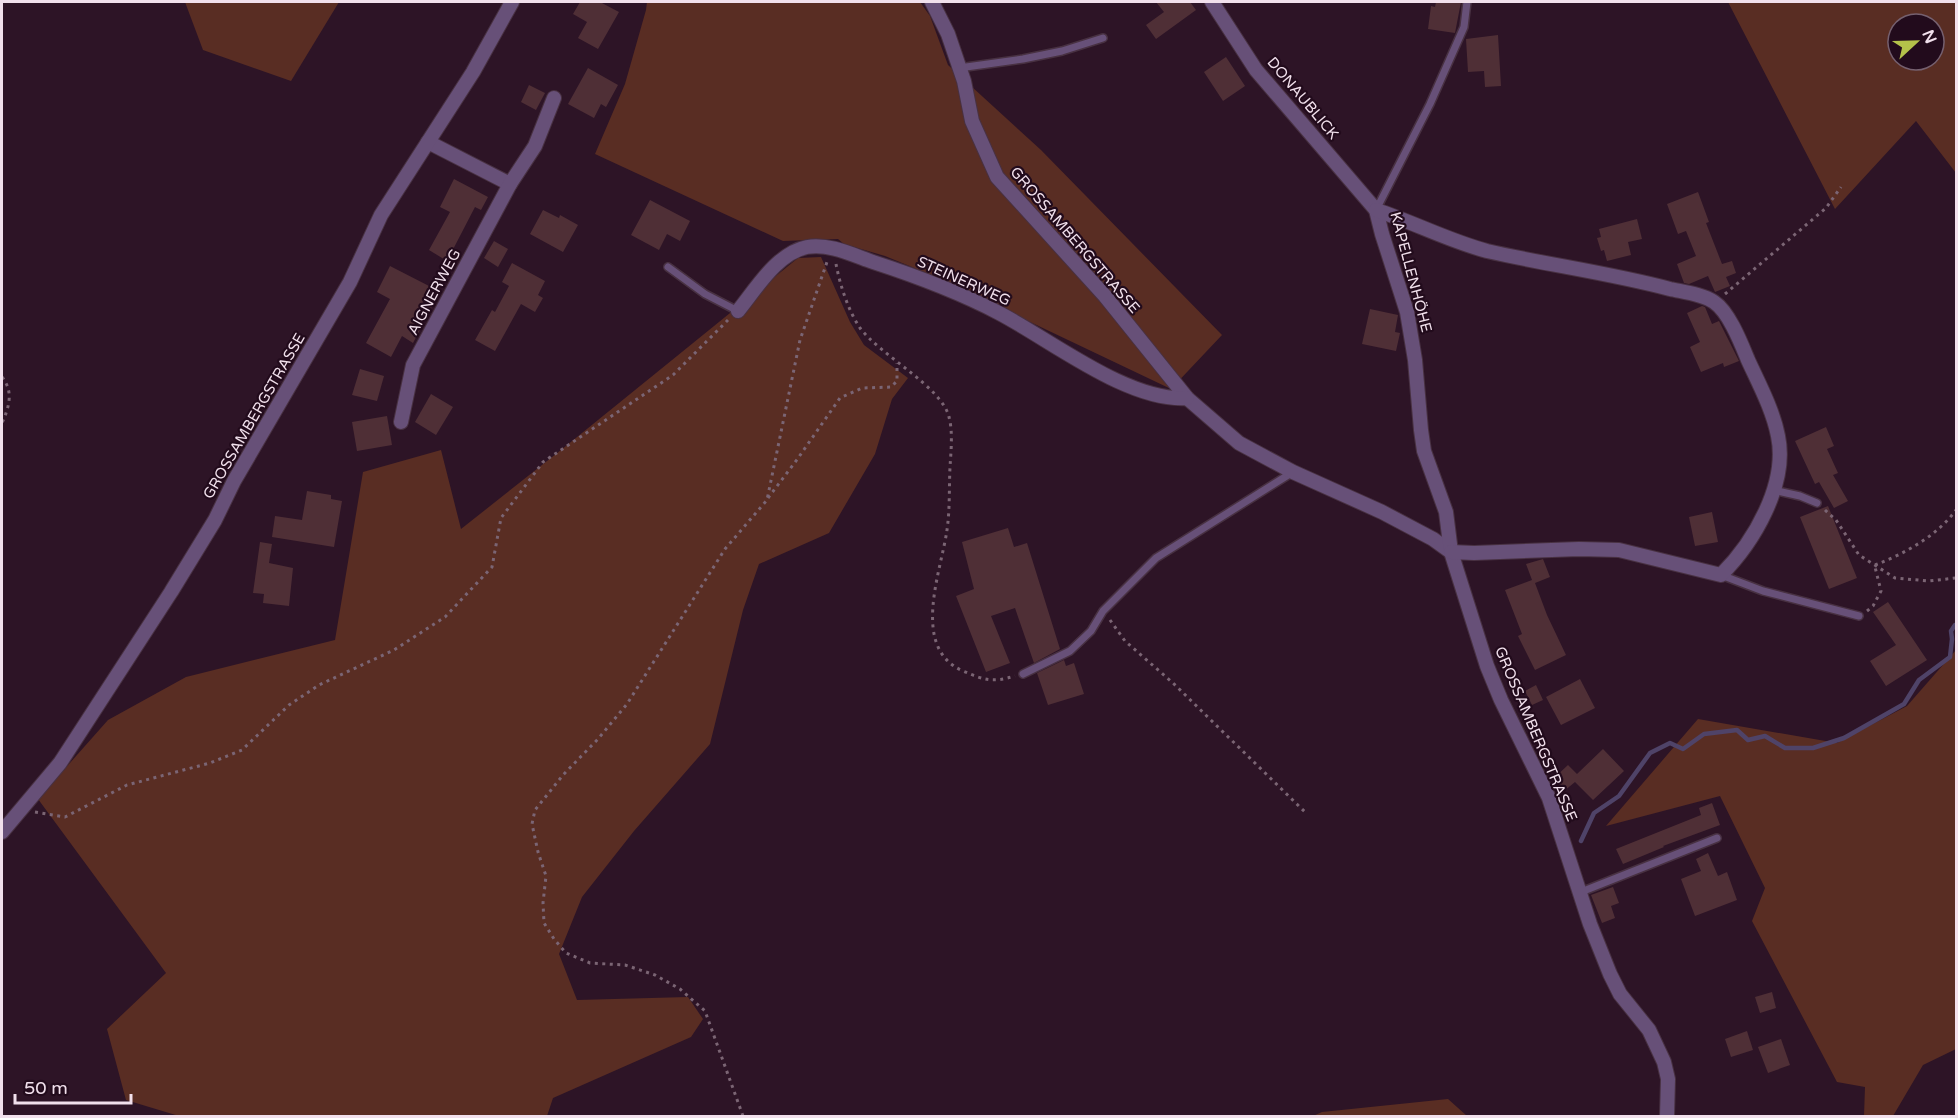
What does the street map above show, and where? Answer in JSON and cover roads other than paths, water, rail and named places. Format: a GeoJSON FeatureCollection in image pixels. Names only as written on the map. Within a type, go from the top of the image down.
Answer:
{"type":"FeatureCollection","features":[{"type":"Feature","properties":{"kind":"street","name":"GROSSAMBERGSTRASSE"},"geometry":{"type":"LineString","coordinates":[[2,832],[60,764],[171,592],[344,292],[381,215],[473,72],[512,2]]}},
{"type":"Feature","properties":{"kind":"street","name":"GROSSAMBERGSTRASSE"},"geometry":{"type":"LineString","coordinates":[[932,2],[948,34],[964,81],[972,121],[997,177],[1105,296],[1187,398],[1239,443],[1293,472],[1382,512],[1433,539],[1451,552],[1486,666],[1550,798],[1590,924],[1610,974],[1620,993],[1649,1030],[1664,1062],[1668,1079],[1667,1116]]}},
{"type":"Feature","properties":{"kind":"street","name":"DONAUBLICK"},"geometry":{"type":"LineString","coordinates":[[1212,2],[1257,70],[1376,210]]}},
{"type":"Feature","properties":{"kind":"street","name":"AIGNERWEG"},"geometry":{"type":"LineString","coordinates":[[401,422],[414,364],[510,184],[534,146],[554,98]]}},
{"type":"Feature","properties":{"kind":"street"},"geometry":{"type":"LineString","coordinates":[[428,142],[510,184]]}},
{"type":"Feature","properties":{"kind":"street","name":"KAPELLENHÖHE"},"geometry":{"type":"LineString","coordinates":[[1376,210],[1484,250],[1638,280],[1714,302],[1731,323],[1774,422],[1780,450],[1773,490]]}},
{"type":"Feature","properties":{"kind":"street","name":"KAPELLENHÖHE"},"geometry":{"type":"LineString","coordinates":[[1376,210],[1407,312],[1415,360],[1421,430],[1425,451],[1446,512],[1451,552]]}},
{"type":"Feature","properties":{"kind":"street","name":"STEINERWEG"},"geometry":{"type":"LineString","coordinates":[[738,311],[785,257],[807,247],[832,248],[915,276],[1000,313],[1099,371],[1134,387],[1173,399],[1187,398]]}},
{"type":"Feature","properties":{"kind":"street"},"geometry":{"type":"LineString","coordinates":[[1451,552],[1619,550],[1721,575],[1753,536],[1773,490]]}},
{"type":"Feature","properties":{"kind":"lane"},"geometry":{"type":"LineString","coordinates":[[1376,210],[1430,104],[1460,37],[1464,27],[1467,2]]}},
{"type":"Feature","properties":{"kind":"lane"},"geometry":{"type":"LineString","coordinates":[[959,68],[1062,51],[1103,38]]}},
{"type":"Feature","properties":{"kind":"lane"},"geometry":{"type":"LineString","coordinates":[[668,267],[705,294],[738,311]]}},
{"type":"Feature","properties":{"kind":"lane"},"geometry":{"type":"LineString","coordinates":[[1023,674],[1070,651],[1091,631],[1103,611],[1156,558],[1293,472]]}},
{"type":"Feature","properties":{"kind":"lane"},"geometry":{"type":"LineString","coordinates":[[1773,490],[1800,496],[1817,503]]}},
{"type":"Feature","properties":{"kind":"lane"},"geometry":{"type":"LineString","coordinates":[[1721,575],[1763,591],[1859,616]]}},
{"type":"Feature","properties":{"kind":"lane"},"geometry":{"type":"LineString","coordinates":[[1581,892],[1717,838]]}},
{"type":"Feature","properties":{"kind":"waterway"},"geometry":{"type":"LineString","coordinates":[[1581,841],[1594,813],[1619,796],[1650,753],[1670,743],[1683,749],[1704,734],[1737,730],[1748,740],[1765,736],[1785,748],[1813,748],[1844,738],[1904,704],[1919,680],[1950,657],[1951,631],[1956,625]]}}]}
